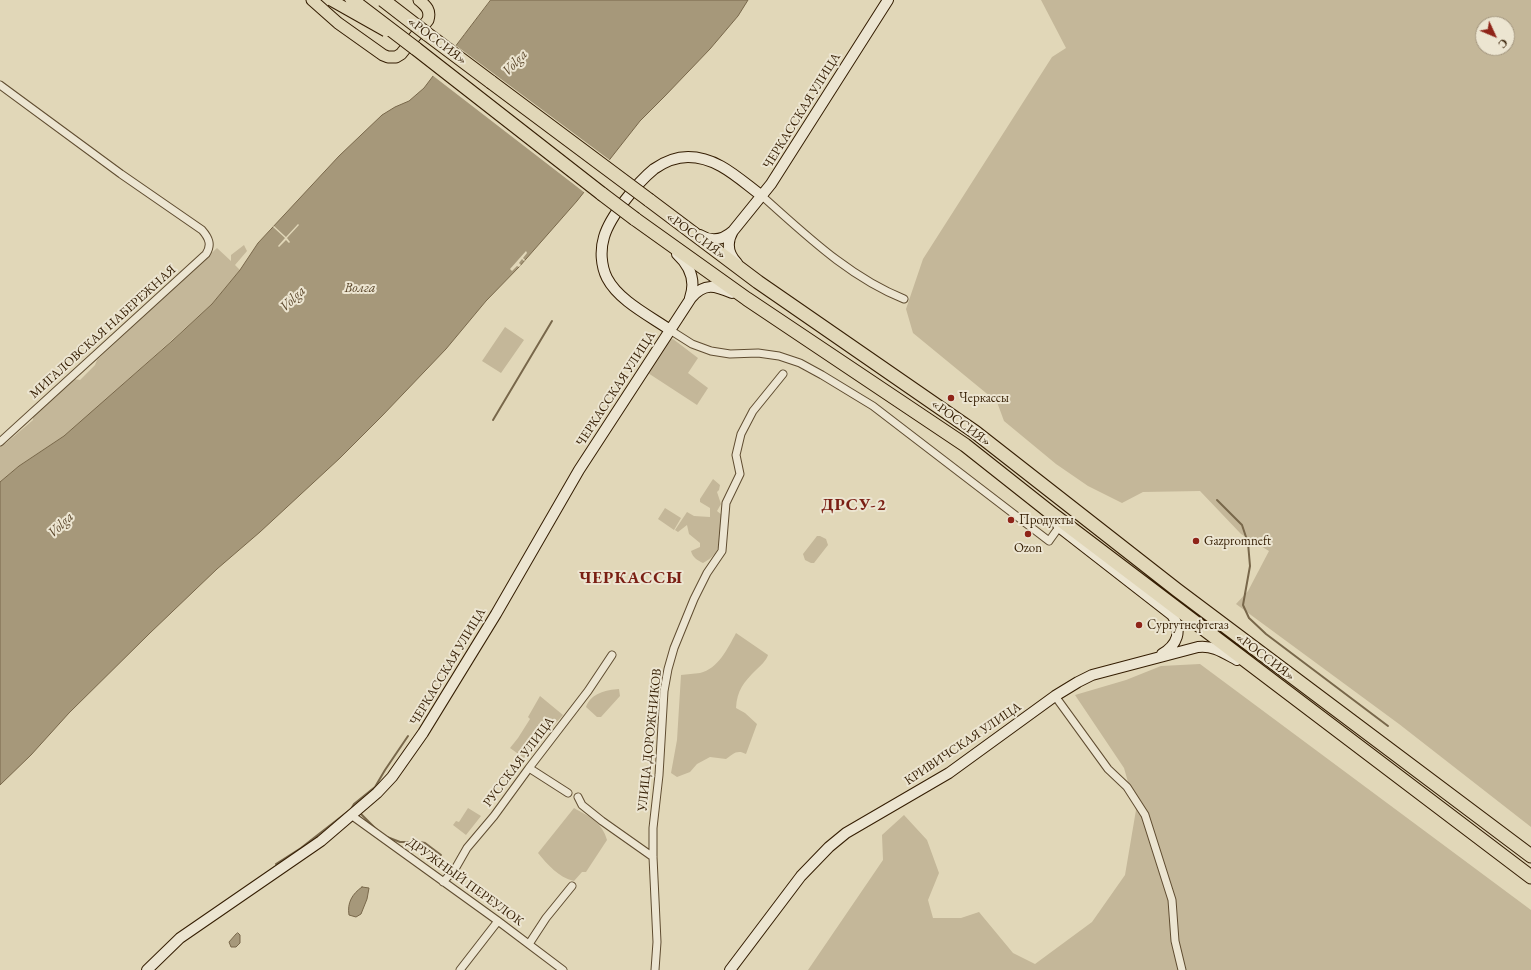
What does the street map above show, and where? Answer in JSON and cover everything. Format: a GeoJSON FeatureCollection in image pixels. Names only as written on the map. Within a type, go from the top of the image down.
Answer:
{"type":"FeatureCollection","features":[{"type":"Feature","properties":{"kind":"highway","name":"«РОССИЯ»"},"geometry":{"type":"LineString","coordinates":[[352,0],[648,229],[747,299],[964,445],[1051,513],[1531,877]]}},
{"type":"Feature","properties":{"kind":"highway","name":"«РОССИЯ»"},"geometry":{"type":"LineString","coordinates":[[383,0],[758,282],[975,432],[1196,604],[1531,856]]}},
{"type":"Feature","properties":{"kind":"main road"},"geometry":{"type":"LineString","coordinates":[[312,0],[338,22],[383,55],[390,58],[401,54],[428,20],[428,8],[419,0]]}},
{"type":"Feature","properties":{"kind":"main road"},"geometry":{"type":"LineString","coordinates":[[331,0],[415,48]]}},
{"type":"Feature","properties":{"kind":"main road"},"geometry":{"type":"LineString","coordinates":[[393,0],[427,34]]}},
{"type":"Feature","properties":{"kind":"street","name":"ЧЕРКАССКАЯ УЛИЦА"},"geometry":{"type":"LineString","coordinates":[[663,211],[708,239],[715,240],[722,238],[732,231],[771,184],[888,0]]}},
{"type":"Feature","properties":{"kind":"street","name":"МИГАЛОВСКАЯ НАБЕРЕЖНАЯ"},"geometry":{"type":"LineString","coordinates":[[0,85],[128,179],[202,230],[206,234],[209,243],[206,254],[0,442]]}},
{"type":"Feature","properties":{"kind":"street"},"geometry":{"type":"LineString","coordinates":[[904,299],[883,291],[843,266],[762,196],[716,162],[702,158],[681,157],[655,168],[619,209],[608,226],[603,240],[602,260],[606,276],[612,286],[620,295],[692,344],[711,351],[730,354],[765,354],[786,358],[800,363],[873,406],[1049,541],[1059,527]]}},
{"type":"Feature","properties":{"kind":"street","name":"ЧЕРКАССКАЯ УЛИЦА"},"geometry":{"type":"LineString","coordinates":[[648,229],[683,260],[689,268],[693,285],[688,302]]}},
{"type":"Feature","properties":{"kind":"street"},"geometry":{"type":"LineString","coordinates":[[732,231],[728,242],[731,256],[758,282]]}},
{"type":"Feature","properties":{"kind":"street","name":"ЧЕРКАССКАЯ УЛИЦА"},"geometry":{"type":"LineString","coordinates":[[147,970],[180,938],[321,841],[386,784],[423,733],[496,614],[579,470],[688,302],[698,291],[712,286],[717,286],[747,299]]}},
{"type":"Feature","properties":{"kind":"street","name":"УЛИЦА ДОРОЖНИКОВ"},"geometry":{"type":"LineString","coordinates":[[655,970],[657,942],[653,828],[659,775],[664,691],[668,669],[674,648],[694,598],[707,573],[722,551],[726,503],[740,474],[736,455],[742,434],[753,411],[783,374]]}},
{"type":"Feature","properties":{"kind":"street"},"geometry":{"type":"LineString","coordinates":[[1051,513],[1059,527],[1174,617],[1178,628],[1176,640],[1169,650],[1155,659]]}},
{"type":"Feature","properties":{"kind":"street","name":"КРИВИЧСКАЯ УЛИЦА"},"geometry":{"type":"LineString","coordinates":[[730,970],[801,876],[834,842],[852,829],[949,773],[1069,686],[1092,675],[1198,647],[1209,647],[1220,650],[1264,674]]}},
{"type":"Feature","properties":{"kind":"street","name":"РУССКАЯ УЛИЦА"},"geometry":{"type":"LineString","coordinates":[[443,882],[455,869],[467,848],[494,816],[528,768],[588,690],[612,655]]}},
{"type":"Feature","properties":{"kind":"street"},"geometry":{"type":"LineString","coordinates":[[1055,696],[1108,769],[1127,787],[1145,815],[1172,900],[1175,941],[1182,970]]}},
{"type":"Feature","properties":{"kind":"street"},"geometry":{"type":"LineString","coordinates":[[528,768],[568,793]]}},
{"type":"Feature","properties":{"kind":"street"},"geometry":{"type":"LineString","coordinates":[[578,797],[582,805],[602,821],[653,857]]}},
{"type":"Feature","properties":{"kind":"street","name":"ДРУЖНЫЙ ПЕРЕУЛОК"},"geometry":{"type":"LineString","coordinates":[[351,815],[563,970]]}},
{"type":"Feature","properties":{"kind":"street"},"geometry":{"type":"LineString","coordinates":[[529,944],[546,918],[572,886]]}},
{"type":"Feature","properties":{"kind":"street"},"geometry":{"type":"LineString","coordinates":[[460,970],[498,921]]}},
{"type":"Feature","properties":{"kind":"shaded area"},"geometry":{"type":"Polygon","coordinates":[[[1041,0],[1531,0],[1531,827],[1399,724],[1236,604],[1248,591],[1269,551],[1241,534],[1200,491],[1143,492],[1122,503],[1088,486],[1056,464],[1004,421],[997,402],[913,333],[906,309],[923,259],[1052,57],[1066,48],[1041,0]]]}},
{"type":"Feature","properties":{"kind":"shaded area"},"geometry":{"type":"Polygon","coordinates":[[[244,245],[247,251],[235,265],[240,270],[212,304],[64,436],[19,466],[0,482],[0,445],[6,443],[33,420],[33,416],[73,379],[80,380],[95,365],[97,360],[217,248],[231,261],[231,255],[244,245]]]}},
{"type":"Feature","properties":{"kind":"shaded area"},"geometry":{"type":"Polygon","coordinates":[[[505,327],[524,340],[501,373],[482,361],[505,327]]]}},
{"type":"Feature","properties":{"kind":"shaded area"},"geometry":{"type":"Polygon","coordinates":[[[673,339],[698,358],[688,373],[708,388],[697,405],[648,373],[670,340],[673,339]]]}},
{"type":"Feature","properties":{"kind":"shaded area"},"geometry":{"type":"Polygon","coordinates":[[[713,479],[720,485],[717,492],[721,504],[717,511],[723,516],[721,537],[718,549],[710,559],[703,563],[693,555],[691,551],[700,547],[700,543],[689,534],[687,525],[678,532],[675,530],[687,512],[694,516],[710,517],[710,508],[700,502],[700,499],[713,479]]]}},
{"type":"Feature","properties":{"kind":"shaded area"},"geometry":{"type":"Polygon","coordinates":[[[665,508],[681,518],[674,530],[658,519],[665,508]]]}},
{"type":"Feature","properties":{"kind":"shaded area"},"geometry":{"type":"Polygon","coordinates":[[[817,536],[826,539],[828,545],[814,563],[811,563],[805,560],[803,554],[817,536]]]}},
{"type":"Feature","properties":{"kind":"shaded area"},"geometry":{"type":"Polygon","coordinates":[[[736,633],[768,655],[763,663],[745,683],[738,696],[736,708],[745,713],[757,724],[746,754],[738,752],[726,759],[710,757],[697,764],[690,772],[677,777],[671,773],[677,740],[681,675],[700,673],[712,667],[722,657],[736,633]]]}},
{"type":"Feature","properties":{"kind":"shaded area"},"geometry":{"type":"Polygon","coordinates":[[[1200,664],[1531,910],[1531,970],[808,970],[883,860],[882,835],[904,815],[927,840],[939,873],[928,900],[933,918],[961,918],[979,912],[1013,953],[1035,964],[1092,922],[1125,875],[1136,810],[1124,768],[1075,695],[1126,680],[1161,666],[1200,664]]]}},
{"type":"Feature","properties":{"kind":"shaded area"},"geometry":{"type":"Polygon","coordinates":[[[619,689],[620,696],[601,717],[597,717],[586,707],[591,698],[595,695],[604,691],[619,689]]]}},
{"type":"Feature","properties":{"kind":"shaded area"},"geometry":{"type":"Polygon","coordinates":[[[540,696],[563,715],[547,733],[544,731],[524,758],[510,748],[530,719],[528,717],[540,696]]]}},
{"type":"Feature","properties":{"kind":"shaded area"},"geometry":{"type":"Polygon","coordinates":[[[468,808],[481,816],[466,835],[453,825],[456,821],[459,822],[468,808]]]}},
{"type":"Feature","properties":{"kind":"shaded area"},"geometry":{"type":"Polygon","coordinates":[[[574,808],[599,824],[607,840],[586,872],[582,872],[574,881],[558,874],[538,853],[574,808]]]}},
{"type":"Feature","properties":{"kind":"water","name":"Волга"},"geometry":{"type":"Polygon","coordinates":[[[491,0],[748,0],[738,16],[710,49],[640,121],[577,201],[519,267],[486,301],[446,349],[340,458],[260,532],[217,569],[150,633],[69,713],[31,755],[0,785],[0,482],[19,466],[64,436],[212,304],[240,270],[258,243],[339,156],[382,115],[409,101],[424,88],[491,0]]]}},
{"type":"Feature","properties":{"kind":"water"},"geometry":{"type":"Polygon","coordinates":[[[362,887],[369,888],[367,899],[361,914],[356,917],[349,915],[351,899],[362,887]]]}},
{"type":"Feature","properties":{"kind":"water"},"geometry":{"type":"Polygon","coordinates":[[[238,933],[240,935],[240,943],[236,947],[231,947],[229,942],[238,933]]]}},
{"type":"Feature","properties":{"kind":"pier"},"geometry":{"type":"Polygon","coordinates":[[[454,44],[611,161],[585,193],[432,75],[454,44]]]}},
{"type":"Feature","properties":{"kind":"pier"},"geometry":{"type":"Polygon","coordinates":[[[298,224],[299,225],[287,238],[290,242],[289,243],[286,240],[279,247],[278,246],[285,238],[273,227],[274,226],[286,237],[298,224]]]}},
{"type":"Feature","properties":{"kind":"pier"},"geometry":{"type":"Polygon","coordinates":[[[526,251],[527,253],[523,258],[525,260],[524,261],[522,259],[519,263],[521,265],[519,267],[517,266],[512,271],[510,269],[526,251]]]}},
{"type":"Feature","properties":{"kind":"waterway"},"geometry":{"type":"LineString","coordinates":[[493,420],[552,321]]}},
{"type":"Feature","properties":{"kind":"waterway"},"geometry":{"type":"LineString","coordinates":[[1217,500],[1242,525],[1248,543],[1250,566],[1243,605],[1249,618],[1266,634],[1388,726]]}},
{"type":"Feature","properties":{"kind":"waterway"},"geometry":{"type":"LineString","coordinates":[[276,864],[301,848],[351,809],[354,804],[375,787],[408,736]]}},
{"type":"Feature","properties":{"kind":"waterway"},"geometry":{"type":"LineString","coordinates":[[361,814],[378,831]]}},
{"type":"Feature","properties":{"kind":"waterway"},"geometry":{"type":"LineString","coordinates":[[387,837],[400,842],[425,843],[441,855]]}},
{"type":"Feature","properties":{"kind":"place","name":"Черкассы"},"geometry":{"type":"Point","coordinates":[951,398]}},
{"type":"Feature","properties":{"kind":"place","name":"Продукты"},"geometry":{"type":"Point","coordinates":[1011,520]}},
{"type":"Feature","properties":{"kind":"place","name":"Ozon"},"geometry":{"type":"Point","coordinates":[1028,534]}},
{"type":"Feature","properties":{"kind":"place","name":"Gazpromneft"},"geometry":{"type":"Point","coordinates":[1196,541]}},
{"type":"Feature","properties":{"kind":"place","name":"Сургутнефтегаз"},"geometry":{"type":"Point","coordinates":[1139,625]}},
{"type":"Feature","properties":{"kind":"district","name":"ДРСУ-2"},"geometry":{"type":"Point","coordinates":[854,505]}},
{"type":"Feature","properties":{"kind":"district","name":"ЧЕРКАССЫ"},"geometry":{"type":"Point","coordinates":[631,578]}},
{"type":"Feature","properties":{"kind":"water label","name":"Volga"},"geometry":{"type":"Point","coordinates":[515,63]}},
{"type":"Feature","properties":{"kind":"water label","name":"Volga"},"geometry":{"type":"Point","coordinates":[293,299]}},
{"type":"Feature","properties":{"kind":"water label","name":"Volga"},"geometry":{"type":"Point","coordinates":[61,525]}}]}
